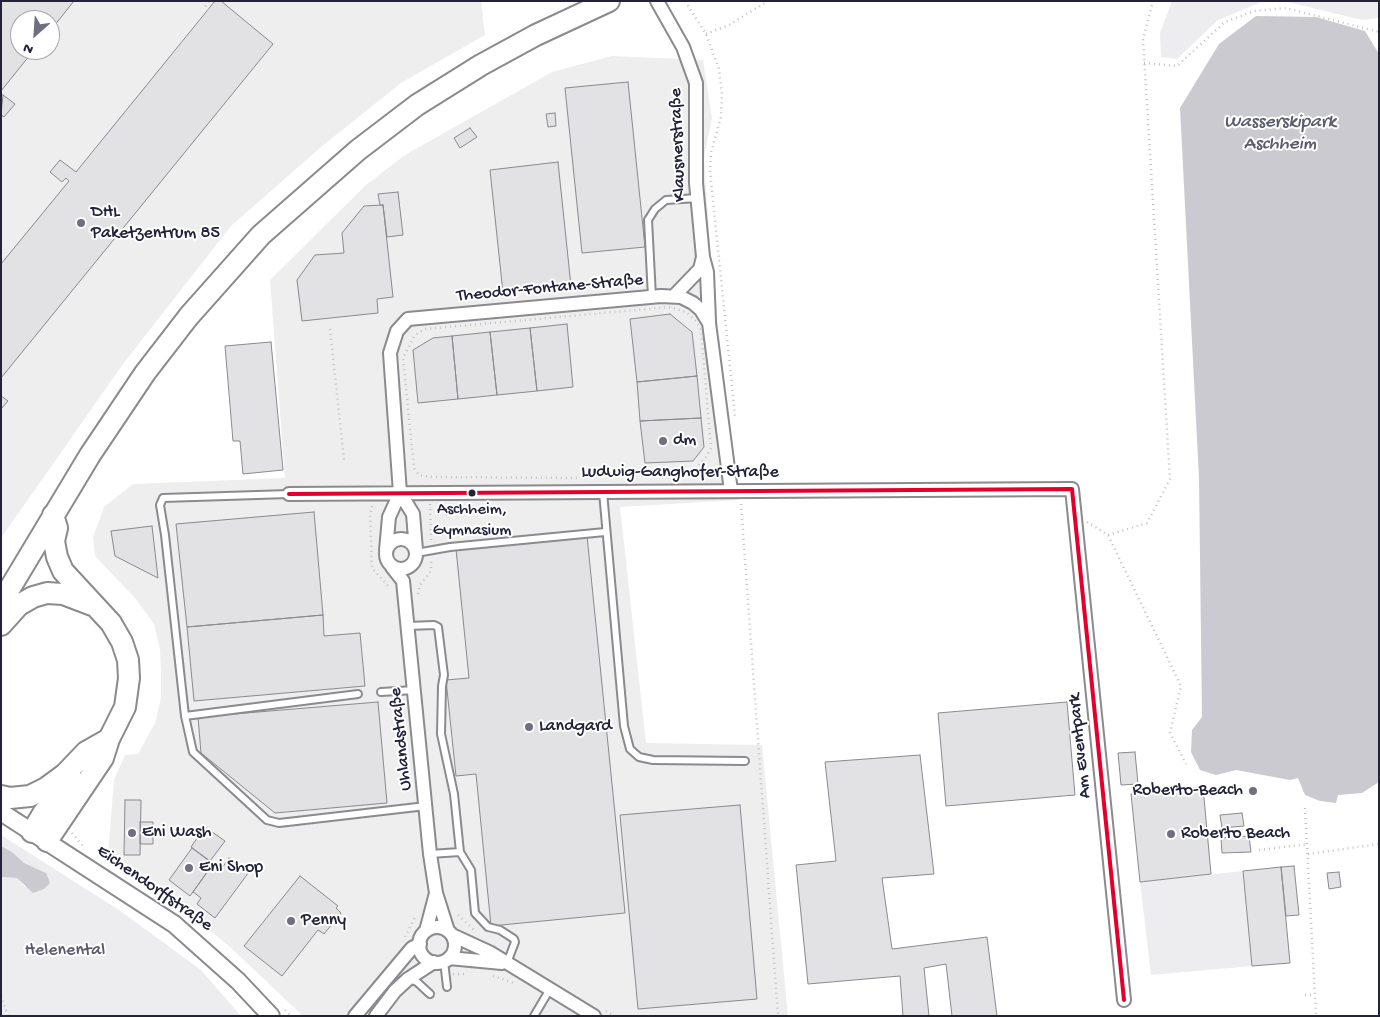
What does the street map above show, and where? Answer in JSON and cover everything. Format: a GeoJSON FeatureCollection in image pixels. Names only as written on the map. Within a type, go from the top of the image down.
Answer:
{"type":"FeatureCollection","features":[{"type":"Feature","properties":{"kind":"main road"},"geometry":{"type":"LineString","coordinates":[[1,603],[53,515],[124,402],[164,347],[225,273],[302,197],[358,150],[418,105],[481,65],[536,35],[609,1]]}},
{"type":"Feature","properties":{"kind":"main road"},"geometry":{"type":"LineString","coordinates":[[39,836],[103,758],[109,739],[125,707],[128,693],[128,669],[122,642],[111,623],[99,608],[63,571],[57,557],[54,540],[57,528],[53,515]]}},
{"type":"Feature","properties":{"kind":"main road"},"geometry":{"type":"LineString","coordinates":[[1,625],[19,605],[33,597],[47,594],[63,594],[78,598],[99,608]]}},
{"type":"Feature","properties":{"kind":"main road"},"geometry":{"type":"LineString","coordinates":[[1,796],[10,798],[30,796],[46,788],[65,774],[86,752],[109,739]]}},
{"type":"Feature","properties":{"kind":"street","name":"Klausnerstraße"},"geometry":{"type":"LineString","coordinates":[[659,6],[683,46],[696,83],[697,120],[694,150],[703,257],[707,272],[709,323],[735,491]]}},
{"type":"Feature","properties":{"kind":"street"},"geometry":{"type":"LineString","coordinates":[[674,296],[700,269],[703,257]]}},
{"type":"Feature","properties":{"kind":"street","name":"Theodor-Fontane-Straße"},"geometry":{"type":"LineString","coordinates":[[400,493],[390,353],[397,331],[408,319],[674,296],[693,303],[701,310],[709,323]]}},
{"type":"Feature","properties":{"kind":"street","name":"Ludwig-Ganghofer-Straße"},"geometry":{"type":"LineString","coordinates":[[289,494],[603,490],[1072,489]]}},
{"type":"Feature","properties":{"kind":"street","name":"Am Eventpark"},"geometry":{"type":"LineString","coordinates":[[1072,489],[1124,1000]]}},
{"type":"Feature","properties":{"kind":"street"},"geometry":{"type":"LineString","coordinates":[[400,493],[413,514],[415,556],[403,581],[386,560],[389,517],[400,493]]}},
{"type":"Feature","properties":{"kind":"street"},"geometry":{"type":"LineString","coordinates":[[386,550],[393,541],[401,539],[412,543],[415,556]]}},
{"type":"Feature","properties":{"kind":"street"},"geometry":{"type":"LineString","coordinates":[[392,567],[404,569],[415,556]]}},
{"type":"Feature","properties":{"kind":"street","name":"Uhlandstraße"},"geometry":{"type":"LineString","coordinates":[[403,581],[430,854],[436,893],[455,947],[442,961]]}},
{"type":"Feature","properties":{"kind":"street","name":"Eichendorffstraße"},"geometry":{"type":"LineString","coordinates":[[1,812],[174,924],[238,981],[270,1016]]}},
{"type":"Feature","properties":{"kind":"street","name":"Uhlandstraße"},"geometry":{"type":"LineString","coordinates":[[355,1016],[412,948],[420,944],[426,931],[436,893]]}},
{"type":"Feature","properties":{"kind":"street"},"geometry":{"type":"LineString","coordinates":[[426,931],[437,927],[469,941],[550,989],[597,1011]]}},
{"type":"Feature","properties":{"kind":"street"},"geometry":{"type":"LineString","coordinates":[[420,944],[423,956],[442,961],[507,964]]}},
{"type":"Feature","properties":{"kind":"street"},"geometry":{"type":"LineString","coordinates":[[376,1016],[395,991],[408,979],[442,961]]}},
{"type":"Feature","properties":{"kind":"lane"},"geometry":{"type":"LineString","coordinates":[[652,297],[648,220],[655,209],[666,200],[698,198]]}},
{"type":"Feature","properties":{"kind":"lane"},"geometry":{"type":"LineString","coordinates":[[603,490],[605,532],[624,726],[630,749],[638,756],[653,760],[745,761]]}},
{"type":"Feature","properties":{"kind":"lane"},"geometry":{"type":"LineString","coordinates":[[289,494],[163,498],[160,511],[166,545],[185,716],[193,752],[267,820],[279,823],[426,806]]}},
{"type":"Feature","properties":{"kind":"lane"},"geometry":{"type":"LineString","coordinates":[[415,556],[431,550],[605,532]]}},
{"type":"Feature","properties":{"kind":"lane"},"geometry":{"type":"LineString","coordinates":[[408,626],[434,624],[438,627],[444,675],[442,686],[442,740],[454,794],[460,852],[471,870],[475,912],[488,926],[500,930],[514,939],[515,942],[507,964]]}},
{"type":"Feature","properties":{"kind":"lane"},"geometry":{"type":"LineString","coordinates":[[381,692],[414,690]]}},
{"type":"Feature","properties":{"kind":"lane"},"geometry":{"type":"LineString","coordinates":[[185,716],[358,694]]}},
{"type":"Feature","properties":{"kind":"lane"},"geometry":{"type":"LineString","coordinates":[[430,854],[460,852]]}},
{"type":"Feature","properties":{"kind":"lane"},"geometry":{"type":"LineString","coordinates":[[442,961],[447,975],[447,987]]}},
{"type":"Feature","properties":{"kind":"lane"},"geometry":{"type":"LineString","coordinates":[[408,979],[417,982],[430,994]]}},
{"type":"Feature","properties":{"kind":"lane"},"geometry":{"type":"LineString","coordinates":[[534,1016],[550,989]]}},
{"type":"Feature","properties":{"kind":"path"},"geometry":{"type":"LineString","coordinates":[[208,10],[205,6],[209,1]]}},
{"type":"Feature","properties":{"kind":"path"},"geometry":{"type":"LineString","coordinates":[[686,1],[706,34],[719,69],[722,94],[721,117],[711,154],[710,172],[736,421]]}},
{"type":"Feature","properties":{"kind":"path"},"geometry":{"type":"LineString","coordinates":[[706,34],[729,26],[768,1]]}},
{"type":"Feature","properties":{"kind":"path"},"geometry":{"type":"LineString","coordinates":[[1108,536],[1147,523],[1170,478],[1143,39],[1153,1]]}},
{"type":"Feature","properties":{"kind":"path"},"geometry":{"type":"LineString","coordinates":[[1144,63],[1177,66],[1226,22],[1254,11],[1286,8],[1379,32]]}},
{"type":"Feature","properties":{"kind":"path"},"geometry":{"type":"LineString","coordinates":[[668,307],[686,312],[696,321],[701,330],[710,448],[706,458],[696,468],[686,470],[619,471],[578,478],[430,477],[419,475],[414,468],[403,358],[415,335],[425,329],[668,307]]}},
{"type":"Feature","properties":{"kind":"path"},"geometry":{"type":"LineString","coordinates":[[330,329],[344,460]]}},
{"type":"Feature","properties":{"kind":"path"},"geometry":{"type":"LineString","coordinates":[[419,600],[420,586],[431,571],[430,477]]}},
{"type":"Feature","properties":{"kind":"path"},"geometry":{"type":"LineString","coordinates":[[735,491],[778,1016]]}},
{"type":"Feature","properties":{"kind":"path"},"geometry":{"type":"LineString","coordinates":[[376,493],[370,515],[372,568],[391,588],[392,595]]}},
{"type":"Feature","properties":{"kind":"path"},"geometry":{"type":"LineString","coordinates":[[1075,514],[1108,536],[1181,686],[1170,734],[1186,764]]}},
{"type":"Feature","properties":{"kind":"path"},"geometry":{"type":"LineString","coordinates":[[1305,808],[1316,1016]]}},
{"type":"Feature","properties":{"kind":"path"},"geometry":{"type":"LineString","coordinates":[[1259,850],[1308,844]]}},
{"type":"Feature","properties":{"kind":"path"},"geometry":{"type":"LineString","coordinates":[[1308,854],[1379,844]]}},
{"type":"Feature","properties":{"kind":"path"},"geometry":{"type":"LineString","coordinates":[[454,909],[460,919],[475,930]]}},
{"type":"Feature","properties":{"kind":"path"},"geometry":{"type":"LineString","coordinates":[[403,940],[409,933],[418,911]]}},
{"type":"Feature","properties":{"kind":"path"},"geometry":{"type":"LineString","coordinates":[[447,975],[470,974]]}},
{"type":"Feature","properties":{"kind":"path"},"geometry":{"type":"LineString","coordinates":[[486,974],[516,984]]}},
{"type":"Feature","properties":{"kind":"path"},"geometry":{"type":"LineString","coordinates":[[1304,994],[1314,995]]}},
{"type":"Feature","properties":{"kind":"path"},"geometry":{"type":"LineString","coordinates":[[1,996],[8,1016]]}},
{"type":"Feature","properties":{"kind":"path"},"geometry":{"type":"LineString","coordinates":[[597,1011],[614,1016]]}},
{"type":"Feature","properties":{"kind":"shaded area","name":"DHL Paketzentrum 85"},"geometry":{"type":"Polygon","coordinates":[[[1,1],[481,1],[485,35],[401,83],[321,147],[231,226],[123,364],[1,538],[1,1]]]}},
{"type":"Feature","properties":{"kind":"shaded area"},"geometry":{"type":"Polygon","coordinates":[[[612,56],[703,60],[712,118],[704,158],[711,262],[737,500],[620,507],[646,743],[762,745],[788,1016],[303,1016],[229,946],[162,892],[108,855],[114,780],[125,755],[138,754],[155,723],[161,698],[160,649],[154,624],[135,598],[95,556],[93,537],[104,507],[133,484],[285,478],[270,280],[366,185],[405,155],[552,72],[612,56]]]}},
{"type":"Feature","properties":{"kind":"green space"},"geometry":{"type":"Polygon","coordinates":[[[1172,1],[1264,1],[1218,20],[1177,59],[1161,57],[1160,33],[1172,1]]]}},
{"type":"Feature","properties":{"kind":"green space"},"geometry":{"type":"Polygon","coordinates":[[[1284,1],[1379,1],[1379,18],[1362,20],[1284,1]]]}},
{"type":"Feature","properties":{"kind":"green space","name":"Helenental"},"geometry":{"type":"Polygon","coordinates":[[[1,835],[119,910],[201,970],[241,1016],[1,1016],[1,877],[17,878],[25,887],[46,873],[24,863],[12,852],[1,846],[1,835]]]}},
{"type":"Feature","properties":{"kind":"green space"},"geometry":{"type":"Polygon","coordinates":[[[1243,871],[1252,966],[1151,975],[1140,882],[1243,871]]]}},
{"type":"Feature","properties":{"kind":"green space"},"geometry":{"type":"Polygon","coordinates":[[[437,935],[444,938],[447,945],[444,952],[437,955],[430,952],[427,945],[430,938],[437,935]]]}},
{"type":"Feature","properties":{"kind":"water","name":"Wasserskipark Aschheim"},"geometry":{"type":"Polygon","coordinates":[[[1256,16],[1316,17],[1365,31],[1379,54],[1379,782],[1362,793],[1338,795],[1336,803],[1320,801],[1305,795],[1298,778],[1290,780],[1236,770],[1216,775],[1200,770],[1191,752],[1192,730],[1202,717],[1199,478],[1180,108],[1219,44],[1256,16]]]}},
{"type":"Feature","properties":{"kind":"water"},"geometry":{"type":"Polygon","coordinates":[[[1,846],[12,852],[24,863],[46,873],[50,883],[44,889],[33,893],[17,878],[1,877],[1,846]]]}},
{"type":"Feature","properties":{"kind":"building"},"geometry":{"type":"Polygon","coordinates":[[[1,1],[74,1],[60,18],[60,10],[10,10],[10,60],[26,60],[1,91],[1,1]]]}},
{"type":"Feature","properties":{"kind":"building","name":"DHL Paketzentrum 85"},"geometry":{"type":"Polygon","coordinates":[[[215,1],[221,1],[273,44],[1,378],[1,264],[69,181],[66,178],[62,182],[50,172],[60,160],[76,172],[215,1]]]}},
{"type":"Feature","properties":{"kind":"building"},"geometry":{"type":"Polygon","coordinates":[[[628,82],[645,247],[582,253],[565,88],[628,82]]]}},
{"type":"Feature","properties":{"kind":"building"},"geometry":{"type":"Polygon","coordinates":[[[3,95],[15,104],[4,117],[1,115],[3,95]]]}},
{"type":"Feature","properties":{"kind":"building"},"geometry":{"type":"Polygon","coordinates":[[[555,113],[556,126],[548,127],[546,114],[555,113]]]}},
{"type":"Feature","properties":{"kind":"building"},"geometry":{"type":"Polygon","coordinates":[[[470,128],[477,137],[460,148],[454,138],[470,128]]]}},
{"type":"Feature","properties":{"kind":"building"},"geometry":{"type":"Polygon","coordinates":[[[558,162],[571,286],[503,293],[490,170],[558,162]]]}},
{"type":"Feature","properties":{"kind":"building"},"geometry":{"type":"Polygon","coordinates":[[[398,192],[403,235],[387,237],[383,205],[380,205],[378,194],[398,192]]]}},
{"type":"Feature","properties":{"kind":"building"},"geometry":{"type":"Polygon","coordinates":[[[383,205],[393,297],[377,299],[378,313],[302,321],[297,280],[315,255],[344,253],[342,233],[364,206],[383,205]]]}},
{"type":"Feature","properties":{"kind":"building"},"geometry":{"type":"Polygon","coordinates":[[[670,314],[692,332],[697,376],[637,382],[630,319],[670,314]]]}},
{"type":"Feature","properties":{"kind":"building"},"geometry":{"type":"Polygon","coordinates":[[[567,324],[573,387],[537,391],[530,328],[567,324]]]}},
{"type":"Feature","properties":{"kind":"building"},"geometry":{"type":"Polygon","coordinates":[[[530,328],[537,391],[497,395],[490,332],[530,328]]]}},
{"type":"Feature","properties":{"kind":"building"},"geometry":{"type":"Polygon","coordinates":[[[490,332],[497,395],[458,399],[452,336],[490,332]]]}},
{"type":"Feature","properties":{"kind":"building"},"geometry":{"type":"Polygon","coordinates":[[[452,336],[458,399],[418,403],[413,350],[433,338],[452,336]]]}},
{"type":"Feature","properties":{"kind":"building"},"geometry":{"type":"Polygon","coordinates":[[[271,342],[283,470],[243,474],[240,441],[233,441],[225,346],[271,342]]]}},
{"type":"Feature","properties":{"kind":"building"},"geometry":{"type":"Polygon","coordinates":[[[697,376],[701,418],[640,421],[637,382],[697,376]]]}},
{"type":"Feature","properties":{"kind":"building"},"geometry":{"type":"Polygon","coordinates":[[[1,396],[8,401],[1,409],[1,396]]]}},
{"type":"Feature","properties":{"kind":"building"},"geometry":{"type":"Polygon","coordinates":[[[701,418],[704,447],[693,461],[645,463],[640,421],[701,418]]]}},
{"type":"Feature","properties":{"kind":"building"},"geometry":{"type":"Polygon","coordinates":[[[314,512],[323,615],[187,627],[176,524],[314,512]]]}},
{"type":"Feature","properties":{"kind":"building"},"geometry":{"type":"Polygon","coordinates":[[[152,526],[158,578],[115,556],[111,531],[152,526]]]}},
{"type":"Feature","properties":{"kind":"building","name":"Landgard"},"geometry":{"type":"Polygon","coordinates":[[[587,536],[625,913],[491,926],[476,774],[456,776],[446,680],[469,678],[456,549],[587,536]]]}},
{"type":"Feature","properties":{"kind":"building"},"geometry":{"type":"Polygon","coordinates":[[[323,615],[324,636],[360,633],[365,686],[194,701],[187,627],[323,615]]]}},
{"type":"Feature","properties":{"kind":"building"},"geometry":{"type":"Polygon","coordinates":[[[378,702],[387,803],[275,813],[201,753],[198,717],[378,702]]]}},
{"type":"Feature","properties":{"kind":"building"},"geometry":{"type":"Polygon","coordinates":[[[1067,702],[1075,795],[946,806],[938,713],[1067,702]]]}},
{"type":"Feature","properties":{"kind":"building"},"geometry":{"type":"Polygon","coordinates":[[[1135,752],[1138,784],[1121,785],[1118,753],[1135,752]]]}},
{"type":"Feature","properties":{"kind":"building"},"geometry":{"type":"Polygon","coordinates":[[[920,755],[934,874],[882,878],[892,949],[987,937],[997,1016],[952,1016],[946,964],[924,968],[929,1016],[903,1016],[900,976],[808,984],[796,865],[836,861],[825,762],[920,755]]]}},
{"type":"Feature","properties":{"kind":"building","name":"Roberto Beach"},"geometry":{"type":"Polygon","coordinates":[[[1203,787],[1211,874],[1140,882],[1131,794],[1203,787]]]}},
{"type":"Feature","properties":{"kind":"building","name":"Eni Wash"},"geometry":{"type":"Polygon","coordinates":[[[125,800],[141,800],[140,855],[124,855],[125,800]]]}},
{"type":"Feature","properties":{"kind":"building"},"geometry":{"type":"Polygon","coordinates":[[[740,805],[757,999],[638,1009],[620,815],[740,805]]]}},
{"type":"Feature","properties":{"kind":"building"},"geometry":{"type":"Polygon","coordinates":[[[1242,813],[1244,826],[1222,828],[1220,815],[1242,813]]]}},
{"type":"Feature","properties":{"kind":"building"},"geometry":{"type":"Polygon","coordinates":[[[140,822],[153,822],[153,844],[140,844],[140,822]]]}},
{"type":"Feature","properties":{"kind":"building"},"geometry":{"type":"Polygon","coordinates":[[[205,827],[225,841],[210,861],[191,847],[205,827]]]}},
{"type":"Feature","properties":{"kind":"building"},"geometry":{"type":"Polygon","coordinates":[[[1249,836],[1251,852],[1222,853],[1221,838],[1249,836]]]}},
{"type":"Feature","properties":{"kind":"building"},"geometry":{"type":"Polygon","coordinates":[[[192,848],[213,864],[190,896],[169,880],[192,848]]]}},
{"type":"Feature","properties":{"kind":"building"},"geometry":{"type":"Polygon","coordinates":[[[229,858],[249,872],[215,918],[197,904],[201,898],[193,892],[214,862],[222,868],[229,858]]]}},
{"type":"Feature","properties":{"kind":"building"},"geometry":{"type":"Polygon","coordinates":[[[1294,866],[1299,915],[1286,916],[1281,867],[1294,866]]]}},
{"type":"Feature","properties":{"kind":"building"},"geometry":{"type":"Polygon","coordinates":[[[1281,867],[1290,963],[1252,966],[1243,871],[1281,867]]]}},
{"type":"Feature","properties":{"kind":"building"},"geometry":{"type":"Polygon","coordinates":[[[1339,872],[1341,887],[1329,889],[1327,873],[1339,872]]]}},
{"type":"Feature","properties":{"kind":"building"},"geometry":{"type":"Polygon","coordinates":[[[300,876],[338,906],[336,908],[341,913],[324,934],[318,930],[282,976],[244,946],[300,876]]]}},
{"type":"Feature","properties":{"kind":"transit line"},"geometry":{"type":"LineString","coordinates":[[289,494],[1072,489],[1124,1000]]}},
{"type":"Feature","properties":{"kind":"place","name":"DHL Paketzentrum 85"},"geometry":{"type":"Point","coordinates":[81,223]}},
{"type":"Feature","properties":{"kind":"place","name":"dm"},"geometry":{"type":"Point","coordinates":[663,441]}},
{"type":"Feature","properties":{"kind":"place","name":"Aschheim, Gymnasium"},"geometry":{"type":"Point","coordinates":[472,493]}},
{"type":"Feature","properties":{"kind":"place","name":"Landgard"},"geometry":{"type":"Point","coordinates":[529,727]}},
{"type":"Feature","properties":{"kind":"place","name":"Roberto-Beach"},"geometry":{"type":"Point","coordinates":[1253,791]}},
{"type":"Feature","properties":{"kind":"place","name":"Eni Wash"},"geometry":{"type":"Point","coordinates":[132,833]}},
{"type":"Feature","properties":{"kind":"place","name":"Roberto Beach"},"geometry":{"type":"Point","coordinates":[1171,834]}},
{"type":"Feature","properties":{"kind":"place","name":"Eni Shop"},"geometry":{"type":"Point","coordinates":[189,868]}},
{"type":"Feature","properties":{"kind":"place","name":"Penny"},"geometry":{"type":"Point","coordinates":[291,921]}}]}
